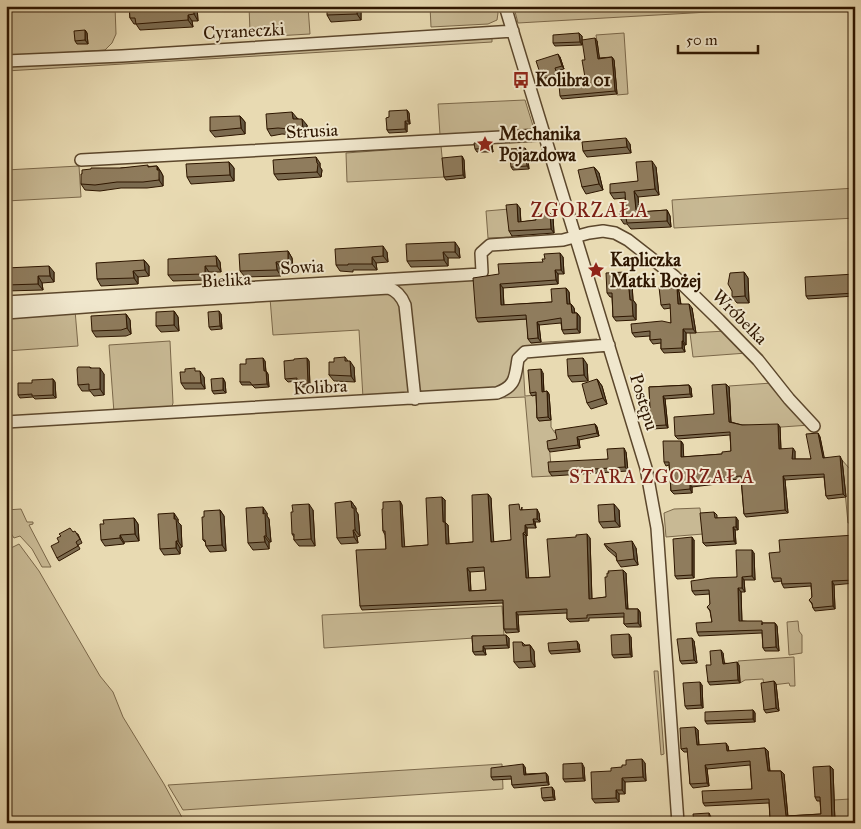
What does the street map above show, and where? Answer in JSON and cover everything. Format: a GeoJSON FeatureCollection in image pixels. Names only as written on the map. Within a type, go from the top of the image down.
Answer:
{"type":"FeatureCollection","features":[{"type":"Feature","properties":{"kind":"street","name":"Postępu"},"geometry":{"type":"LineString","coordinates":[[505,6],[646,468],[654,508],[678,823]]}},
{"type":"Feature","properties":{"kind":"street","name":"Cyraneczki"},"geometry":{"type":"LineString","coordinates":[[6,61],[122,56],[513,31]]}},
{"type":"Feature","properties":{"kind":"street","name":"Strusia"},"geometry":{"type":"LineString","coordinates":[[81,160],[400,144],[538,135],[544,133]]}},
{"type":"Feature","properties":{"kind":"street","name":"Wróbelka"},"geometry":{"type":"LineString","coordinates":[[576,237],[593,232],[610,232],[628,240],[656,260],[744,345],[814,426]]}},
{"type":"Feature","properties":{"kind":"street","name":"Sowia"},"geometry":{"type":"LineString","coordinates":[[6,302],[481,274],[481,255],[490,244],[563,240],[576,237]]}},
{"type":"Feature","properties":{"kind":"street","name":"Bielika"},"geometry":{"type":"LineString","coordinates":[[6,312],[388,288],[401,296],[405,305],[415,399]]}},
{"type":"Feature","properties":{"kind":"street","name":"Kolibra"},"geometry":{"type":"LineString","coordinates":[[6,422],[497,393],[511,386],[516,376],[518,359],[525,352],[609,345]]}},
{"type":"Feature","properties":{"kind":"shaded area"},"geometry":{"type":"Polygon","coordinates":[[[6,6],[115,6],[116,34],[112,43],[105,50],[6,56],[6,6]]]}},
{"type":"Feature","properties":{"kind":"shaded area"},"geometry":{"type":"Polygon","coordinates":[[[249,6],[308,6],[310,34],[257,37],[257,31],[250,32],[249,6]]]}},
{"type":"Feature","properties":{"kind":"shaded area"},"geometry":{"type":"Polygon","coordinates":[[[430,6],[496,6],[497,20],[488,24],[431,27],[430,6]]]}},
{"type":"Feature","properties":{"kind":"shaded area"},"geometry":{"type":"Polygon","coordinates":[[[543,6],[813,6],[518,23],[514,8],[543,6]]]}},
{"type":"Feature","properties":{"kind":"shaded area"},"geometry":{"type":"Polygon","coordinates":[[[624,33],[628,94],[617,95],[614,61],[600,62],[596,35],[624,33]]]}},
{"type":"Feature","properties":{"kind":"shaded area"},"geometry":{"type":"Polygon","coordinates":[[[492,38],[492,42],[6,71],[6,66],[492,38]]]}},
{"type":"Feature","properties":{"kind":"shaded area"},"geometry":{"type":"Polygon","coordinates":[[[525,100],[534,129],[440,135],[438,104],[525,100]]]}},
{"type":"Feature","properties":{"kind":"shaded area"},"geometry":{"type":"Polygon","coordinates":[[[441,146],[444,177],[347,182],[346,153],[441,146]]]}},
{"type":"Feature","properties":{"kind":"shaded area"},"geometry":{"type":"Polygon","coordinates":[[[79,166],[81,197],[6,201],[6,170],[79,166]]]}},
{"type":"Feature","properties":{"kind":"shaded area"},"geometry":{"type":"Polygon","coordinates":[[[855,188],[855,218],[674,228],[672,200],[855,188]]]}},
{"type":"Feature","properties":{"kind":"shaded area"},"geometry":{"type":"Polygon","coordinates":[[[509,209],[512,237],[488,238],[486,211],[509,209]]]}},
{"type":"Feature","properties":{"kind":"shaded area"},"geometry":{"type":"Polygon","coordinates":[[[476,280],[479,322],[529,319],[531,343],[597,339],[598,341],[539,345],[519,350],[513,355],[511,377],[502,387],[428,394],[421,391],[417,386],[406,297],[393,285],[476,280]]]}},
{"type":"Feature","properties":{"kind":"shaded area"},"geometry":{"type":"Polygon","coordinates":[[[387,292],[400,303],[410,391],[408,393],[363,398],[359,330],[273,335],[270,298],[387,292]]]}},
{"type":"Feature","properties":{"kind":"shaded area"},"geometry":{"type":"Polygon","coordinates":[[[75,310],[78,346],[6,351],[6,315],[75,310]]]}},
{"type":"Feature","properties":{"kind":"shaded area"},"geometry":{"type":"Polygon","coordinates":[[[726,331],[747,353],[693,357],[690,333],[726,331]]]}},
{"type":"Feature","properties":{"kind":"shaded area"},"geometry":{"type":"Polygon","coordinates":[[[170,341],[173,403],[171,409],[114,413],[109,345],[170,341]]]}},
{"type":"Feature","properties":{"kind":"shaded area"},"geometry":{"type":"Polygon","coordinates":[[[523,362],[525,396],[537,395],[539,421],[551,420],[551,427],[555,433],[558,433],[559,443],[549,444],[552,476],[532,477],[525,397],[501,398],[518,384],[523,362]]]}},
{"type":"Feature","properties":{"kind":"shaded area"},"geometry":{"type":"Polygon","coordinates":[[[772,383],[810,425],[753,429],[731,425],[729,386],[772,383]]]}},
{"type":"Feature","properties":{"kind":"shaded area"},"geometry":{"type":"Polygon","coordinates":[[[842,460],[855,475],[855,522],[848,523],[842,460]]]}},
{"type":"Feature","properties":{"kind":"shaded area"},"geometry":{"type":"Polygon","coordinates":[[[700,508],[703,534],[666,537],[664,513],[674,509],[700,508]]]}},
{"type":"Feature","properties":{"kind":"shaded area"},"geometry":{"type":"Polygon","coordinates":[[[21,509],[27,522],[33,522],[33,524],[29,525],[51,567],[42,567],[32,549],[20,536],[14,538],[6,526],[6,510],[21,509]]]}},
{"type":"Feature","properties":{"kind":"shaded area"},"geometry":{"type":"Polygon","coordinates":[[[6,544],[9,549],[19,544],[39,571],[100,676],[113,692],[123,717],[164,784],[185,823],[6,823],[6,544]]]}},
{"type":"Feature","properties":{"kind":"shaded area"},"geometry":{"type":"Polygon","coordinates":[[[502,606],[504,636],[324,648],[322,615],[502,606]]]}},
{"type":"Feature","properties":{"kind":"shaded area"},"geometry":{"type":"Polygon","coordinates":[[[798,621],[799,631],[802,635],[802,653],[789,655],[787,622],[798,621]]]}},
{"type":"Feature","properties":{"kind":"shaded area"},"geometry":{"type":"Polygon","coordinates":[[[794,657],[795,686],[790,686],[789,683],[764,686],[763,679],[745,680],[740,683],[738,661],[794,657]]]}},
{"type":"Feature","properties":{"kind":"shaded area"},"geometry":{"type":"Polygon","coordinates":[[[654,671],[658,671],[664,754],[661,755],[654,671]]]}},
{"type":"Feature","properties":{"kind":"shaded area"},"geometry":{"type":"Polygon","coordinates":[[[502,764],[503,789],[183,810],[168,785],[502,764]]]}},
{"type":"Feature","properties":{"kind":"shaded area"},"geometry":{"type":"Polygon","coordinates":[[[850,799],[851,823],[835,823],[834,800],[850,799]]]}},
{"type":"Feature","properties":{"kind":"building"},"geometry":{"type":"Polygon","coordinates":[[[129,6],[193,6],[194,14],[188,15],[188,20],[136,24],[135,18],[130,18],[129,6]]]}},
{"type":"Feature","properties":{"kind":"building"},"geometry":{"type":"Polygon","coordinates":[[[327,6],[357,6],[357,14],[327,15],[327,6]]]}},
{"type":"Feature","properties":{"kind":"building"},"geometry":{"type":"Polygon","coordinates":[[[85,30],[85,40],[75,41],[74,31],[85,30]]]}},
{"type":"Feature","properties":{"kind":"building"},"geometry":{"type":"Polygon","coordinates":[[[579,33],[580,42],[553,43],[553,35],[579,33]]]}},
{"type":"Feature","properties":{"kind":"building"},"geometry":{"type":"Polygon","coordinates":[[[595,38],[598,59],[612,57],[615,91],[560,96],[559,85],[586,83],[582,60],[585,60],[582,40],[595,38]]]}},
{"type":"Feature","properties":{"kind":"building"},"geometry":{"type":"Polygon","coordinates":[[[558,54],[562,66],[555,68],[557,74],[542,79],[536,61],[558,54]]]}},
{"type":"Feature","properties":{"kind":"building"},"geometry":{"type":"Polygon","coordinates":[[[407,110],[408,121],[405,121],[405,129],[387,130],[386,118],[389,117],[389,111],[407,110]]]}},
{"type":"Feature","properties":{"kind":"building"},"geometry":{"type":"Polygon","coordinates":[[[292,112],[293,119],[302,119],[303,130],[267,129],[266,114],[292,112]]]}},
{"type":"Feature","properties":{"kind":"building"},"geometry":{"type":"Polygon","coordinates":[[[240,116],[241,128],[210,131],[210,117],[240,116]]]}},
{"type":"Feature","properties":{"kind":"building"},"geometry":{"type":"Polygon","coordinates":[[[626,138],[627,147],[583,151],[582,142],[626,138]]]}},
{"type":"Feature","properties":{"kind":"building"},"geometry":{"type":"Polygon","coordinates":[[[490,142],[491,148],[475,149],[474,143],[490,142]]]}},
{"type":"Feature","properties":{"kind":"building"},"geometry":{"type":"Polygon","coordinates":[[[525,148],[527,166],[511,167],[509,149],[525,148]]]}},
{"type":"Feature","properties":{"kind":"building"},"geometry":{"type":"Polygon","coordinates":[[[462,156],[463,175],[444,177],[442,158],[462,156]]]}},
{"type":"Feature","properties":{"kind":"building"},"geometry":{"type":"Polygon","coordinates":[[[316,157],[318,164],[317,172],[274,174],[273,160],[316,157]]]}},
{"type":"Feature","properties":{"kind":"building"},"geometry":{"type":"Polygon","coordinates":[[[652,161],[655,189],[634,191],[636,210],[639,209],[639,212],[667,210],[667,221],[627,223],[626,218],[620,218],[619,210],[626,209],[625,192],[610,193],[610,184],[638,181],[636,162],[652,161]]]}},
{"type":"Feature","properties":{"kind":"building"},"geometry":{"type":"Polygon","coordinates":[[[229,162],[230,175],[187,177],[186,164],[229,162]]]}},
{"type":"Feature","properties":{"kind":"building"},"geometry":{"type":"Polygon","coordinates":[[[148,165],[148,167],[157,166],[159,180],[95,185],[81,184],[82,170],[148,165]]]}},
{"type":"Feature","properties":{"kind":"building"},"geometry":{"type":"Polygon","coordinates":[[[594,167],[599,184],[582,187],[578,170],[594,167]]]}},
{"type":"Feature","properties":{"kind":"building"},"geometry":{"type":"Polygon","coordinates":[[[517,204],[518,222],[536,220],[535,214],[550,213],[551,229],[509,231],[506,205],[517,204]]]}},
{"type":"Feature","properties":{"kind":"building"},"geometry":{"type":"Polygon","coordinates":[[[455,242],[455,252],[443,252],[444,260],[407,261],[406,244],[455,242]]]}},
{"type":"Feature","properties":{"kind":"building"},"geometry":{"type":"Polygon","coordinates":[[[383,246],[383,256],[372,257],[372,264],[336,265],[335,249],[383,246]]]}},
{"type":"Feature","properties":{"kind":"building"},"geometry":{"type":"Polygon","coordinates":[[[288,251],[288,261],[276,262],[277,270],[240,271],[239,254],[288,251]]]}},
{"type":"Feature","properties":{"kind":"building"},"geometry":{"type":"Polygon","coordinates":[[[560,253],[561,270],[555,270],[556,280],[500,284],[501,305],[552,302],[551,289],[566,288],[567,304],[571,304],[572,313],[577,313],[577,329],[562,330],[561,318],[537,322],[538,338],[528,339],[526,315],[476,318],[473,278],[499,274],[498,264],[543,262],[542,259],[545,259],[544,254],[560,253]]]}},
{"type":"Feature","properties":{"kind":"building"},"geometry":{"type":"Polygon","coordinates":[[[216,256],[217,266],[205,266],[205,274],[168,275],[168,259],[216,256]]]}},
{"type":"Feature","properties":{"kind":"building"},"geometry":{"type":"Polygon","coordinates":[[[144,260],[145,270],[133,271],[134,278],[97,279],[96,263],[144,260]]]}},
{"type":"Feature","properties":{"kind":"building"},"geometry":{"type":"Polygon","coordinates":[[[49,266],[50,276],[38,276],[38,284],[6,285],[6,268],[49,266]]]}},
{"type":"Feature","properties":{"kind":"building"},"geometry":{"type":"Polygon","coordinates":[[[625,272],[625,280],[628,279],[630,300],[632,300],[633,316],[613,317],[612,293],[607,293],[606,273],[625,272]]]}},
{"type":"Feature","properties":{"kind":"building"},"geometry":{"type":"Polygon","coordinates":[[[744,272],[745,296],[732,297],[732,291],[728,284],[730,273],[744,272]]]}},
{"type":"Feature","properties":{"kind":"building"},"geometry":{"type":"Polygon","coordinates":[[[855,274],[855,293],[806,296],[805,277],[855,274]]]}},
{"type":"Feature","properties":{"kind":"building"},"geometry":{"type":"Polygon","coordinates":[[[674,286],[677,288],[678,304],[689,304],[693,329],[683,329],[682,348],[661,349],[661,339],[650,340],[650,331],[632,333],[631,324],[662,321],[671,323],[670,304],[661,305],[659,287],[674,286]]]}},
{"type":"Feature","properties":{"kind":"building"},"geometry":{"type":"Polygon","coordinates":[[[174,311],[174,325],[156,326],[156,312],[174,311]]]}},
{"type":"Feature","properties":{"kind":"building"},"geometry":{"type":"Polygon","coordinates":[[[219,311],[220,326],[209,327],[208,312],[219,311]]]}},
{"type":"Feature","properties":{"kind":"building"},"geometry":{"type":"Polygon","coordinates":[[[126,314],[127,328],[92,331],[91,316],[126,314]]]}},
{"type":"Feature","properties":{"kind":"building"},"geometry":{"type":"Polygon","coordinates":[[[345,357],[345,361],[350,361],[351,376],[329,375],[329,362],[334,362],[334,358],[345,357]]]}},
{"type":"Feature","properties":{"kind":"building"},"geometry":{"type":"Polygon","coordinates":[[[263,358],[267,384],[252,385],[250,382],[240,382],[240,364],[246,364],[246,359],[263,358]]]}},
{"type":"Feature","properties":{"kind":"building"},"geometry":{"type":"Polygon","coordinates":[[[307,358],[308,384],[297,384],[297,378],[285,379],[284,361],[307,358]]]}},
{"type":"Feature","properties":{"kind":"building"},"geometry":{"type":"Polygon","coordinates":[[[583,358],[584,375],[568,376],[567,359],[583,358]]]}},
{"type":"Feature","properties":{"kind":"building"},"geometry":{"type":"Polygon","coordinates":[[[78,367],[100,368],[100,389],[89,390],[89,384],[78,385],[78,367]]]}},
{"type":"Feature","properties":{"kind":"building"},"geometry":{"type":"Polygon","coordinates":[[[195,368],[195,371],[200,371],[201,383],[181,383],[180,372],[185,372],[185,369],[195,368]]]}},
{"type":"Feature","properties":{"kind":"building"},"geometry":{"type":"Polygon","coordinates":[[[541,369],[542,392],[547,391],[548,417],[537,418],[536,392],[530,393],[528,370],[541,369]]]}},
{"type":"Feature","properties":{"kind":"building"},"geometry":{"type":"Polygon","coordinates":[[[223,378],[223,390],[212,391],[211,379],[223,378]]]}},
{"type":"Feature","properties":{"kind":"building"},"geometry":{"type":"Polygon","coordinates":[[[53,379],[53,395],[18,395],[18,383],[32,383],[32,380],[53,379]]]}},
{"type":"Feature","properties":{"kind":"building"},"geometry":{"type":"Polygon","coordinates":[[[597,379],[603,398],[587,403],[582,384],[597,379]]]}},
{"type":"Feature","properties":{"kind":"building"},"geometry":{"type":"Polygon","coordinates":[[[726,384],[729,422],[742,425],[778,424],[779,449],[793,448],[792,459],[811,459],[806,434],[818,433],[823,458],[840,456],[843,494],[826,496],[824,474],[783,476],[785,510],[744,514],[741,476],[714,478],[715,481],[690,484],[690,489],[671,491],[669,462],[664,462],[663,441],[681,441],[681,457],[722,454],[722,452],[731,451],[730,432],[675,436],[674,417],[714,414],[712,385],[726,384]]]}},
{"type":"Feature","properties":{"kind":"building"},"geometry":{"type":"Polygon","coordinates":[[[689,385],[690,394],[663,396],[666,425],[650,426],[648,408],[650,408],[649,387],[689,385]]]}},
{"type":"Feature","properties":{"kind":"building"},"geometry":{"type":"Polygon","coordinates":[[[595,424],[597,433],[577,437],[578,445],[548,449],[547,441],[557,439],[555,430],[595,424]]]}},
{"type":"Feature","properties":{"kind":"building"},"geometry":{"type":"Polygon","coordinates":[[[624,448],[625,467],[549,472],[548,462],[608,459],[607,449],[624,448]]]}},
{"type":"Feature","properties":{"kind":"building"},"geometry":{"type":"Polygon","coordinates":[[[488,494],[491,542],[511,540],[509,505],[519,504],[520,510],[537,509],[537,519],[533,519],[534,524],[525,525],[525,532],[523,533],[526,578],[550,577],[547,539],[576,537],[576,535],[587,534],[589,599],[606,597],[605,577],[609,573],[608,571],[623,570],[626,609],[638,609],[638,623],[624,624],[624,613],[587,615],[587,618],[567,619],[567,609],[516,612],[517,629],[504,629],[503,600],[360,606],[356,550],[386,549],[385,531],[383,531],[383,502],[400,501],[402,547],[428,545],[426,498],[442,497],[446,544],[473,542],[472,495],[488,494]],[[484,567],[467,568],[469,591],[486,590],[484,567]]]}},
{"type":"Feature","properties":{"kind":"building"},"geometry":{"type":"Polygon","coordinates":[[[351,501],[352,508],[354,508],[354,537],[337,538],[335,503],[351,501]]]}},
{"type":"Feature","properties":{"kind":"building"},"geometry":{"type":"Polygon","coordinates":[[[309,504],[311,539],[294,540],[294,534],[292,534],[292,505],[309,504]]]}},
{"type":"Feature","properties":{"kind":"building"},"geometry":{"type":"Polygon","coordinates":[[[614,504],[615,521],[599,522],[598,505],[614,504]]]}},
{"type":"Feature","properties":{"kind":"building"},"geometry":{"type":"Polygon","coordinates":[[[263,507],[263,514],[265,513],[265,542],[248,543],[246,508],[263,507]]]}},
{"type":"Feature","properties":{"kind":"building"},"geometry":{"type":"Polygon","coordinates":[[[220,510],[222,545],[206,546],[205,540],[203,540],[202,517],[204,517],[204,511],[220,510]]]}},
{"type":"Feature","properties":{"kind":"building"},"geometry":{"type":"Polygon","coordinates":[[[714,512],[715,518],[736,517],[736,527],[733,527],[734,541],[703,543],[700,513],[714,512]]]}},
{"type":"Feature","properties":{"kind":"building"},"geometry":{"type":"Polygon","coordinates":[[[174,513],[178,541],[176,541],[176,548],[160,549],[158,514],[174,513]]]}},
{"type":"Feature","properties":{"kind":"building"},"geometry":{"type":"Polygon","coordinates":[[[134,518],[135,534],[120,535],[120,538],[101,540],[100,524],[104,524],[103,520],[134,518]]]}},
{"type":"Feature","properties":{"kind":"building"},"geometry":{"type":"Polygon","coordinates":[[[70,528],[73,532],[75,531],[80,539],[76,542],[78,546],[57,558],[51,546],[59,542],[57,538],[61,536],[59,534],[70,528]]]}},
{"type":"Feature","properties":{"kind":"building"},"geometry":{"type":"Polygon","coordinates":[[[855,535],[855,580],[832,581],[833,606],[813,608],[809,600],[812,597],[811,583],[782,584],[781,578],[772,578],[769,553],[780,552],[779,540],[855,535]]]}},
{"type":"Feature","properties":{"kind":"building"},"geometry":{"type":"Polygon","coordinates":[[[692,537],[692,575],[675,576],[673,539],[692,537]]]}},
{"type":"Feature","properties":{"kind":"building"},"geometry":{"type":"Polygon","coordinates":[[[632,541],[634,559],[617,561],[616,553],[604,544],[632,541]]]}},
{"type":"Feature","properties":{"kind":"building"},"geometry":{"type":"Polygon","coordinates":[[[736,550],[752,550],[752,576],[742,577],[742,588],[738,588],[739,621],[775,623],[776,647],[763,648],[762,630],[697,632],[696,623],[712,622],[710,610],[707,607],[710,604],[709,590],[692,591],[691,581],[737,577],[736,550]]]}},
{"type":"Feature","properties":{"kind":"building"},"geometry":{"type":"Polygon","coordinates":[[[629,634],[630,654],[612,655],[611,635],[629,634]]]}},
{"type":"Feature","properties":{"kind":"building"},"geometry":{"type":"Polygon","coordinates":[[[506,635],[507,645],[483,646],[483,651],[473,652],[472,636],[506,635]]]}},
{"type":"Feature","properties":{"kind":"building"},"geometry":{"type":"Polygon","coordinates":[[[692,638],[694,660],[680,661],[677,639],[692,638]]]}},
{"type":"Feature","properties":{"kind":"building"},"geometry":{"type":"Polygon","coordinates":[[[577,641],[578,649],[549,651],[548,643],[577,641]]]}},
{"type":"Feature","properties":{"kind":"building"},"geometry":{"type":"Polygon","coordinates":[[[513,642],[522,642],[523,646],[530,645],[531,661],[514,662],[513,642]]]}},
{"type":"Feature","properties":{"kind":"building"},"geometry":{"type":"Polygon","coordinates":[[[721,650],[723,664],[737,662],[738,680],[708,682],[706,665],[711,665],[710,651],[721,650]]]}},
{"type":"Feature","properties":{"kind":"building"},"geometry":{"type":"Polygon","coordinates":[[[774,681],[776,708],[764,710],[761,683],[774,681]]]}},
{"type":"Feature","properties":{"kind":"building"},"geometry":{"type":"Polygon","coordinates":[[[700,682],[701,705],[685,706],[683,683],[700,682]]]}},
{"type":"Feature","properties":{"kind":"building"},"geometry":{"type":"Polygon","coordinates":[[[753,710],[753,719],[705,721],[705,712],[753,710]]]}},
{"type":"Feature","properties":{"kind":"building"},"geometry":{"type":"Polygon","coordinates":[[[695,727],[697,745],[726,743],[727,751],[765,748],[768,771],[781,771],[786,816],[821,814],[820,797],[815,797],[813,767],[830,766],[832,823],[694,823],[693,814],[709,813],[709,822],[770,818],[769,799],[703,803],[702,791],[752,789],[750,761],[705,765],[707,783],[690,784],[687,748],[681,749],[680,728],[695,727]]]}},
{"type":"Feature","properties":{"kind":"building"},"geometry":{"type":"Polygon","coordinates":[[[642,759],[643,777],[622,778],[622,790],[616,790],[616,798],[592,799],[591,772],[611,771],[611,768],[626,765],[626,760],[642,759]]]}},
{"type":"Feature","properties":{"kind":"building"},"geometry":{"type":"Polygon","coordinates":[[[582,763],[583,778],[563,779],[563,764],[582,763]]]}},
{"type":"Feature","properties":{"kind":"building"},"geometry":{"type":"Polygon","coordinates":[[[523,764],[524,775],[546,773],[547,782],[512,785],[511,776],[491,777],[491,768],[523,764]]]}},
{"type":"Feature","properties":{"kind":"building"},"geometry":{"type":"Polygon","coordinates":[[[552,787],[553,797],[542,798],[541,788],[552,787]]]}},
{"type":"Feature","properties":{"kind":"place","name":"Kolibra 01"},"geometry":{"type":"Point","coordinates":[521,80]}},
{"type":"Feature","properties":{"kind":"place","name":"Mechanika Pojazdowa"},"geometry":{"type":"Point","coordinates":[485,144]}},
{"type":"Feature","properties":{"kind":"place","name":"Kapliczka Matki Bożej"},"geometry":{"type":"Point","coordinates":[596,270]}},
{"type":"Feature","properties":{"kind":"district","name":"ZGORZAŁA"},"geometry":{"type":"Point","coordinates":[590,210]}},
{"type":"Feature","properties":{"kind":"district","name":"STARA ZGORZAŁA"},"geometry":{"type":"Point","coordinates":[662,476]}}]}
